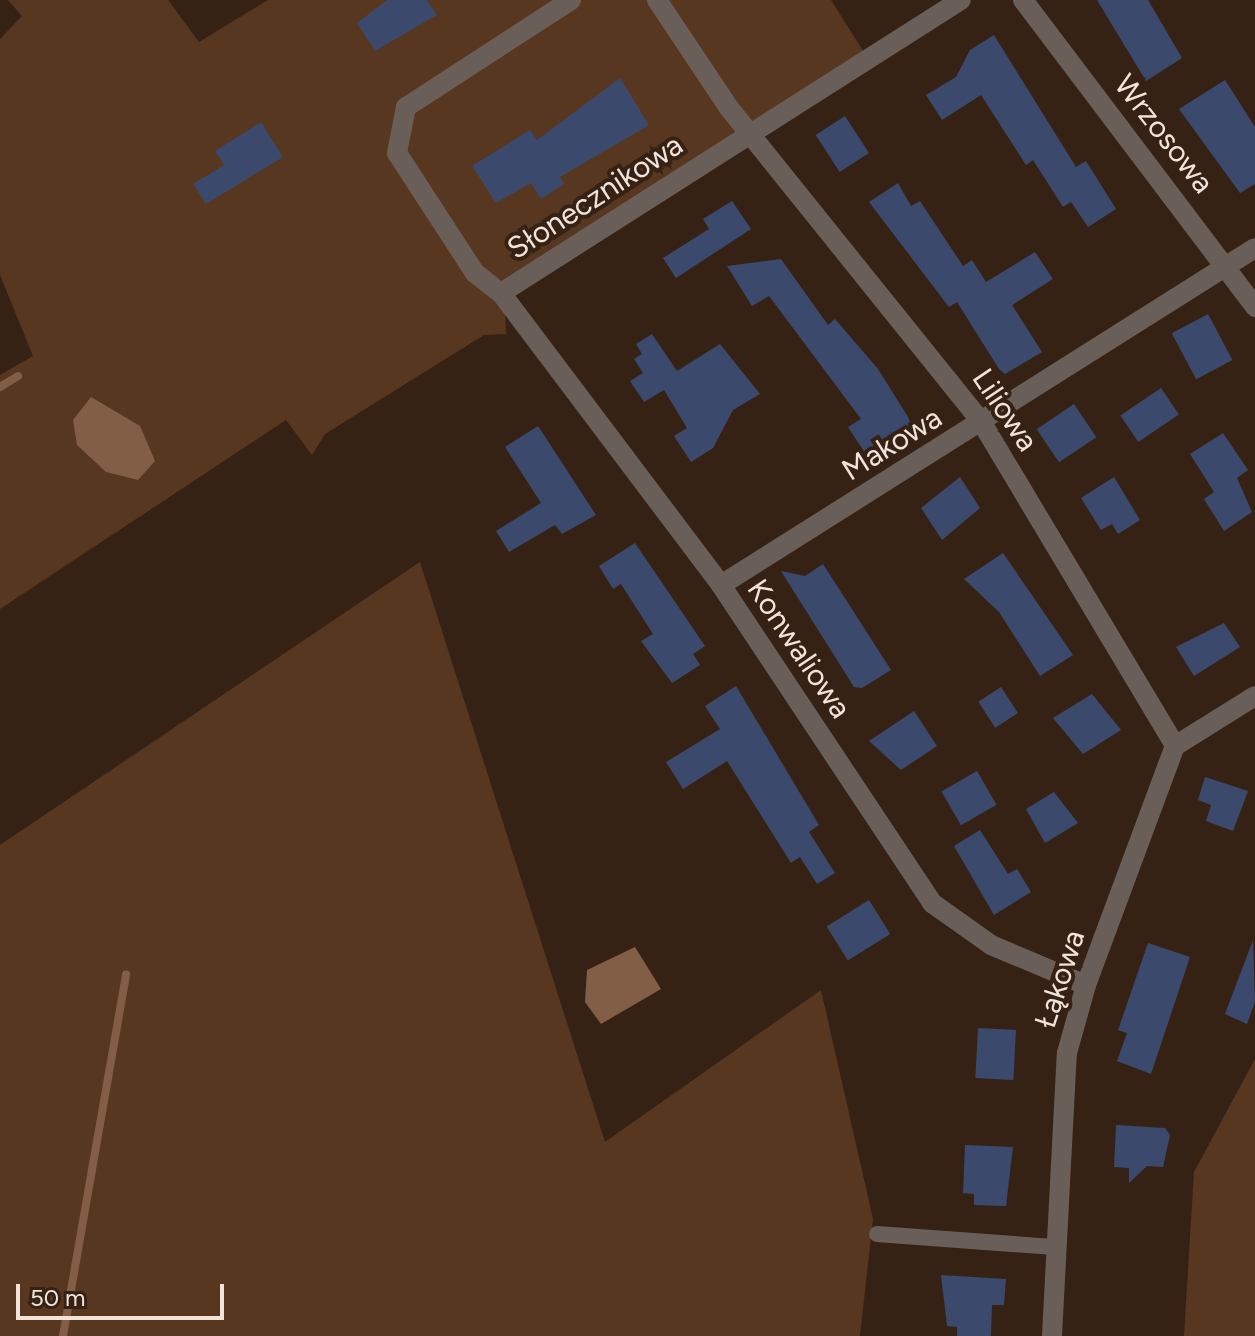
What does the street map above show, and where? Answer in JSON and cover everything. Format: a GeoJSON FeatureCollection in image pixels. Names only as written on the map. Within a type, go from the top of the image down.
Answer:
{"type":"FeatureCollection","features":[{"type":"Feature","properties":{"kind":"street","name":"Słonecznikowa"},"geometry":{"type":"LineString","coordinates":[[571,0],[406,107],[397,153],[475,273],[501,293],[961,0]]}},
{"type":"Feature","properties":{"kind":"street"},"geometry":{"type":"LineString","coordinates":[[657,0],[752,131]]}},
{"type":"Feature","properties":{"kind":"street","name":"Wrzosowa"},"geometry":{"type":"LineString","coordinates":[[1023,0],[1227,265],[1255,307]]}},
{"type":"Feature","properties":{"kind":"street","name":"Liliowa"},"geometry":{"type":"LineString","coordinates":[[752,131],[982,423],[1175,746]]}},
{"type":"Feature","properties":{"kind":"street","name":"Makowa"},"geometry":{"type":"LineString","coordinates":[[721,585],[1255,248]]}},
{"type":"Feature","properties":{"kind":"street","name":"Konwaliowa"},"geometry":{"type":"LineString","coordinates":[[501,293],[721,585],[932,903],[991,945],[1086,985]]}},
{"type":"Feature","properties":{"kind":"street"},"geometry":{"type":"LineString","coordinates":[[1175,746],[1255,696]]}},
{"type":"Feature","properties":{"kind":"street","name":"Łąkowa"},"geometry":{"type":"LineString","coordinates":[[1052,1336],[1067,1053],[1086,985],[1175,746]]}},
{"type":"Feature","properties":{"kind":"lane"},"geometry":{"type":"LineString","coordinates":[[877,1234],[1056,1247]]}},
{"type":"Feature","properties":{"kind":"shaded area"},"geometry":{"type":"Polygon","coordinates":[[[8,0],[168,0],[199,42],[268,0],[831,0],[865,54],[504,282],[506,334],[484,335],[325,434],[312,455],[286,420],[0,609],[0,375],[33,356],[0,275],[0,39],[22,16],[8,0]]]}},
{"type":"Feature","properties":{"kind":"shaded area"},"geometry":{"type":"Polygon","coordinates":[[[91,397],[140,426],[155,461],[138,480],[106,472],[77,445],[73,420],[91,397]]]}},
{"type":"Feature","properties":{"kind":"shaded area"},"geometry":{"type":"Polygon","coordinates":[[[420,562],[605,1142],[821,990],[873,1219],[860,1336],[0,1336],[0,845],[420,562]]]}},
{"type":"Feature","properties":{"kind":"shaded area"},"geometry":{"type":"Polygon","coordinates":[[[635,947],[661,989],[601,1024],[585,1002],[587,970],[635,947]]]}},
{"type":"Feature","properties":{"kind":"shaded area"},"geometry":{"type":"Polygon","coordinates":[[[1255,1059],[1255,1336],[1184,1336],[1194,1172],[1255,1059]]]}},
{"type":"Feature","properties":{"kind":"building"},"geometry":{"type":"Polygon","coordinates":[[[387,0],[427,0],[437,15],[375,51],[357,23],[387,0]]]}},
{"type":"Feature","properties":{"kind":"building"},"geometry":{"type":"Polygon","coordinates":[[[1097,0],[1148,0],[1182,58],[1146,81],[1097,0]]]}},
{"type":"Feature","properties":{"kind":"building"},"geometry":{"type":"Polygon","coordinates":[[[994,35],[1076,167],[1086,161],[1116,209],[1088,227],[1071,202],[1063,207],[1033,160],[1026,165],[981,95],[942,120],[926,95],[956,77],[970,50],[994,35]]]}},
{"type":"Feature","properties":{"kind":"building"},"geometry":{"type":"Polygon","coordinates":[[[620,78],[649,125],[560,177],[564,184],[541,199],[531,183],[496,203],[472,166],[530,130],[537,140],[620,78]]]}},
{"type":"Feature","properties":{"kind":"building"},"geometry":{"type":"Polygon","coordinates":[[[1225,80],[1255,127],[1255,184],[1240,193],[1179,109],[1225,80]]]}},
{"type":"Feature","properties":{"kind":"building"},"geometry":{"type":"Polygon","coordinates":[[[845,116],[869,153],[840,172],[816,135],[845,116]]]}},
{"type":"Feature","properties":{"kind":"building"},"geometry":{"type":"Polygon","coordinates":[[[261,122],[283,157],[206,204],[193,184],[224,165],[215,151],[261,122]]]}},
{"type":"Feature","properties":{"kind":"building"},"geometry":{"type":"Polygon","coordinates":[[[898,183],[911,206],[920,201],[963,266],[972,260],[986,282],[1035,252],[1053,279],[1012,305],[1042,352],[1005,374],[999,369],[957,302],[949,307],[869,202],[898,183]]]}},
{"type":"Feature","properties":{"kind":"building"},"geometry":{"type":"Polygon","coordinates":[[[732,201],[751,229],[676,278],[663,258],[709,229],[703,219],[732,201]]]}},
{"type":"Feature","properties":{"kind":"building"},"geometry":{"type":"Polygon","coordinates":[[[781,259],[828,325],[835,319],[878,369],[913,425],[867,456],[848,427],[861,419],[769,296],[752,306],[727,266],[781,259]]]}},
{"type":"Feature","properties":{"kind":"building"},"geometry":{"type":"Polygon","coordinates":[[[1208,314],[1232,360],[1196,379],[1172,333],[1208,314]]]}},
{"type":"Feature","properties":{"kind":"building"},"geometry":{"type":"Polygon","coordinates":[[[652,334],[677,371],[720,344],[760,394],[733,410],[713,448],[691,462],[674,436],[687,428],[664,390],[644,402],[630,381],[643,373],[634,359],[642,354],[636,344],[652,334]]]}},
{"type":"Feature","properties":{"kind":"building"},"geometry":{"type":"Polygon","coordinates":[[[1161,388],[1179,415],[1138,442],[1120,415],[1161,388]]]}},
{"type":"Feature","properties":{"kind":"building"},"geometry":{"type":"Polygon","coordinates":[[[1074,404],[1096,437],[1059,462],[1037,429],[1074,404]]]}},
{"type":"Feature","properties":{"kind":"building"},"geometry":{"type":"Polygon","coordinates":[[[538,426],[596,515],[562,534],[555,525],[509,552],[496,531],[541,503],[505,447],[538,426]]]}},
{"type":"Feature","properties":{"kind":"building"},"geometry":{"type":"Polygon","coordinates":[[[1223,433],[1248,470],[1237,478],[1252,512],[1224,531],[1204,499],[1214,492],[1190,454],[1223,433]]]}},
{"type":"Feature","properties":{"kind":"building"},"geometry":{"type":"Polygon","coordinates":[[[960,477],[980,508],[942,540],[921,508],[960,477]]]}},
{"type":"Feature","properties":{"kind":"building"},"geometry":{"type":"Polygon","coordinates":[[[1114,477],[1140,520],[1118,534],[1112,524],[1101,530],[1081,498],[1114,477]]]}},
{"type":"Feature","properties":{"kind":"building"},"geometry":{"type":"Polygon","coordinates":[[[635,543],[705,646],[693,654],[700,665],[672,683],[641,641],[653,634],[621,584],[613,589],[599,566],[635,543]]]}},
{"type":"Feature","properties":{"kind":"building"},"geometry":{"type":"Polygon","coordinates":[[[1003,553],[1073,655],[1040,676],[999,612],[964,579],[1003,553]]]}},
{"type":"Feature","properties":{"kind":"building"},"geometry":{"type":"Polygon","coordinates":[[[823,564],[891,670],[862,688],[854,687],[781,571],[805,576],[823,564]]]}},
{"type":"Feature","properties":{"kind":"building"},"geometry":{"type":"Polygon","coordinates":[[[1224,623],[1240,647],[1194,676],[1176,647],[1224,623]]]}},
{"type":"Feature","properties":{"kind":"building"},"geometry":{"type":"Polygon","coordinates":[[[736,686],[819,825],[809,832],[835,873],[817,884],[800,857],[791,863],[727,761],[683,789],[666,762],[720,729],[705,706],[736,686]]]}},
{"type":"Feature","properties":{"kind":"building"},"geometry":{"type":"Polygon","coordinates":[[[1001,687],[1018,713],[995,728],[978,702],[1001,687]]]}},
{"type":"Feature","properties":{"kind":"building"},"geometry":{"type":"Polygon","coordinates":[[[1092,694],[1121,730],[1083,754],[1053,718],[1092,694]]]}},
{"type":"Feature","properties":{"kind":"building"},"geometry":{"type":"Polygon","coordinates":[[[914,711],[937,746],[901,770],[869,741],[914,711]]]}},
{"type":"Feature","properties":{"kind":"building"},"geometry":{"type":"Polygon","coordinates":[[[977,771],[996,805],[961,825],[941,792],[977,771]]]}},
{"type":"Feature","properties":{"kind":"building"},"geometry":{"type":"Polygon","coordinates":[[[1205,777],[1248,791],[1233,831],[1206,821],[1211,805],[1198,800],[1205,777]]]}},
{"type":"Feature","properties":{"kind":"building"},"geometry":{"type":"Polygon","coordinates":[[[1054,792],[1078,823],[1045,843],[1026,809],[1054,792]]]}},
{"type":"Feature","properties":{"kind":"building"},"geometry":{"type":"Polygon","coordinates":[[[980,830],[1008,874],[1017,869],[1031,892],[994,915],[954,846],[980,830]]]}},
{"type":"Feature","properties":{"kind":"building"},"geometry":{"type":"Polygon","coordinates":[[[869,900],[890,934],[848,960],[827,926],[869,900]]]}},
{"type":"Feature","properties":{"kind":"building"},"geometry":{"type":"Polygon","coordinates":[[[1253,940],[1255,1002],[1247,1024],[1225,1014],[1253,940]]]}},
{"type":"Feature","properties":{"kind":"building"},"geometry":{"type":"Polygon","coordinates":[[[1148,943],[1190,957],[1151,1074],[1117,1061],[1127,1033],[1118,1030],[1148,943]]]}},
{"type":"Feature","properties":{"kind":"building"},"geometry":{"type":"Polygon","coordinates":[[[978,1028],[1016,1030],[1013,1080],[975,1078],[978,1028]]]}},
{"type":"Feature","properties":{"kind":"building"},"geometry":{"type":"Polygon","coordinates":[[[1116,1125],[1165,1128],[1170,1135],[1163,1167],[1147,1166],[1129,1183],[1129,1168],[1114,1167],[1116,1125]]]}},
{"type":"Feature","properties":{"kind":"building"},"geometry":{"type":"Polygon","coordinates":[[[965,1145],[1013,1147],[1006,1206],[974,1205],[974,1194],[963,1193],[965,1145]]]}},
{"type":"Feature","properties":{"kind":"building"},"geometry":{"type":"Polygon","coordinates":[[[941,1275],[1006,1279],[1004,1305],[992,1305],[991,1336],[957,1336],[957,1327],[947,1326],[941,1275]]]}},
{"type":"Feature","properties":{"kind":"waterway"},"geometry":{"type":"LineString","coordinates":[[0,387],[18,376]]}},
{"type":"Feature","properties":{"kind":"waterway"},"geometry":{"type":"LineString","coordinates":[[63,1336],[126,974]]}}]}
